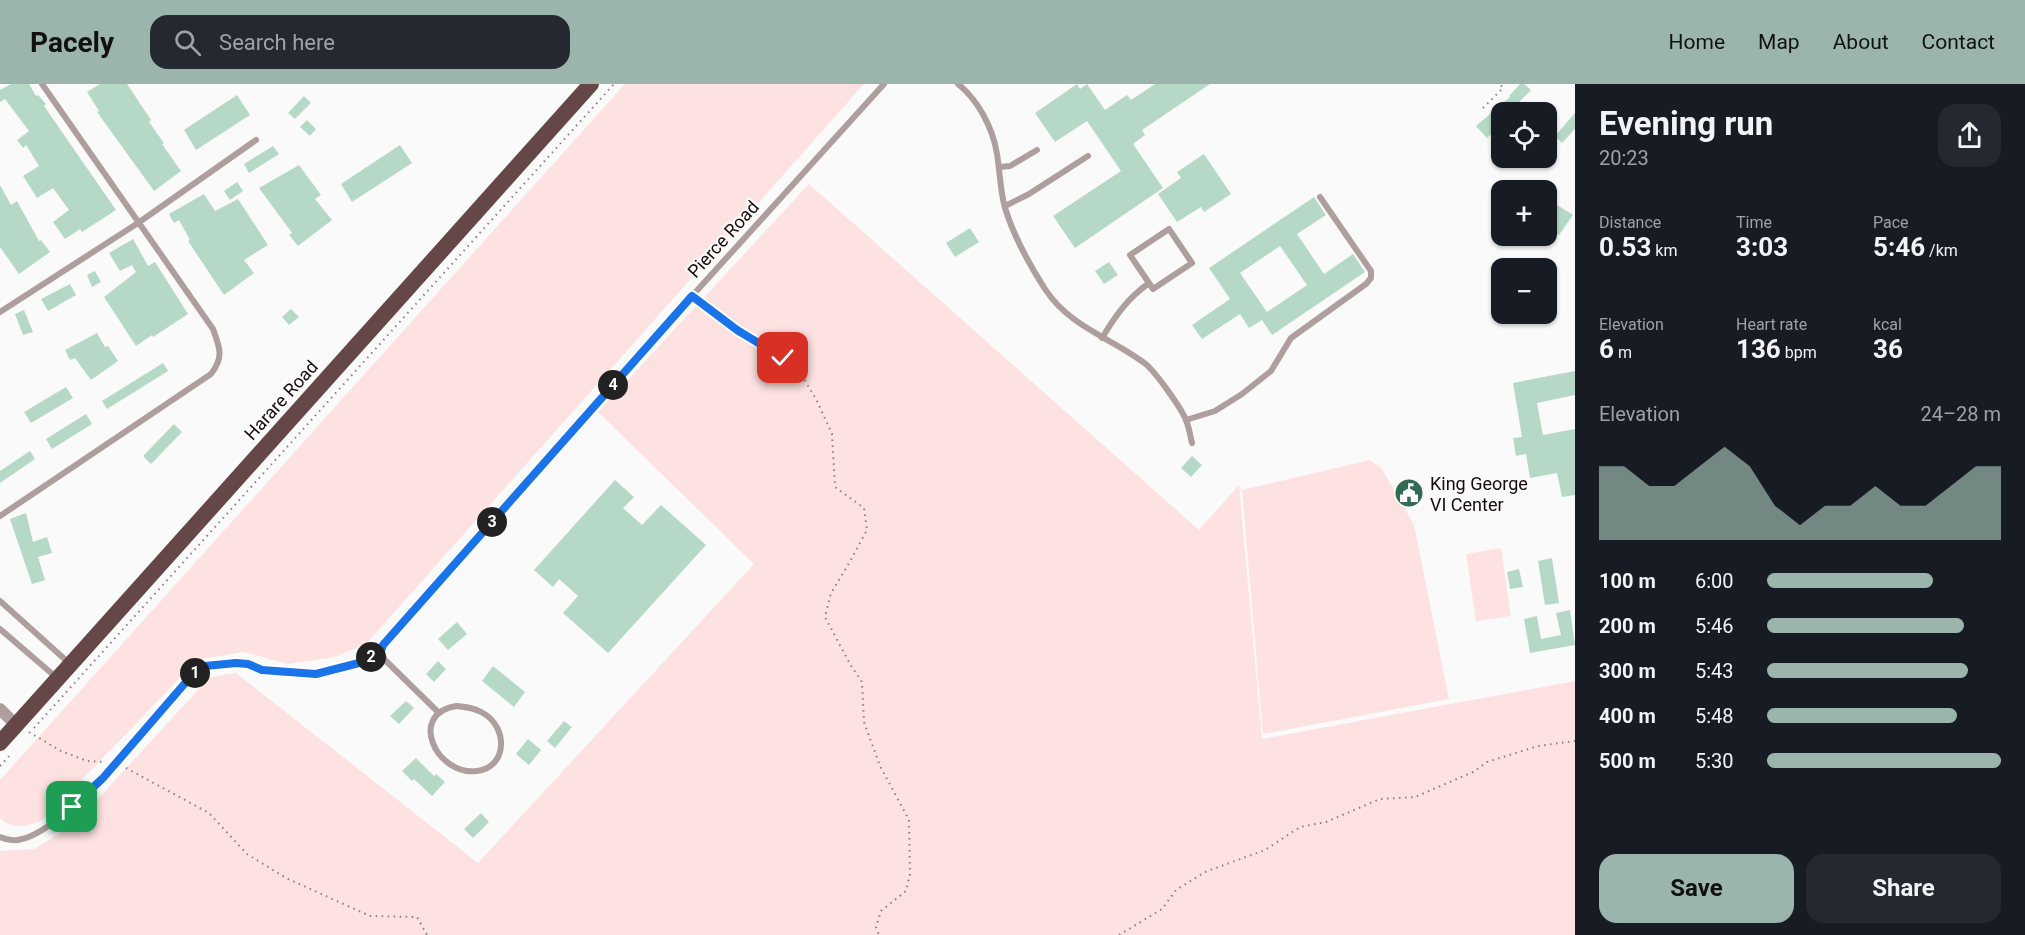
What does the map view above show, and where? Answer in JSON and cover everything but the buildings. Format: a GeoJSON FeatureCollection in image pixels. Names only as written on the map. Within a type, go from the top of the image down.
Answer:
{"type":"FeatureCollection","features":[{"type":"Feature","properties":{"kind":"highway","name":"Harare Road"},"geometry":{"type":"LineString","coordinates":[[8,746],[23,729],[57,678],[591,84]]}},
{"type":"Feature","properties":{"kind":"street"},"geometry":{"type":"LineString","coordinates":[[0,709],[23,729]]}},
{"type":"Feature","properties":{"kind":"lane"},"geometry":{"type":"LineString","coordinates":[[0,516],[211,374],[218,365],[220,353],[213,329],[42,84]]}},
{"type":"Feature","properties":{"kind":"lane","name":"Pierce Road"},"geometry":{"type":"LineString","coordinates":[[381,651],[383,645],[692,296],[884,84]]}},
{"type":"Feature","properties":{"kind":"lane"},"geometry":{"type":"LineString","coordinates":[[958,84],[968,92],[982,113],[997,150],[1005,206],[1029,264],[1047,292],[1068,316],[1145,363],[1159,379],[1186,420],[1192,442]]}},
{"type":"Feature","properties":{"kind":"lane"},"geometry":{"type":"LineString","coordinates":[[0,312],[138,223],[256,140]]}},
{"type":"Feature","properties":{"kind":"lane"},"geometry":{"type":"LineString","coordinates":[[999,167],[1010,166],[1037,150]]}},
{"type":"Feature","properties":{"kind":"lane"},"geometry":{"type":"LineString","coordinates":[[1005,206],[1029,194],[1088,156]]}},
{"type":"Feature","properties":{"kind":"lane"},"geometry":{"type":"LineString","coordinates":[[1186,420],[1215,411],[1242,394],[1271,371],[1291,338],[1371,278],[1371,271],[1320,197]]}},
{"type":"Feature","properties":{"kind":"lane"},"geometry":{"type":"LineString","coordinates":[[1169,229],[1192,263],[1153,289],[1149,283],[1130,255],[1169,229]]}},
{"type":"Feature","properties":{"kind":"lane"},"geometry":{"type":"LineString","coordinates":[[1102,338],[1133,294],[1149,283]]}},
{"type":"Feature","properties":{"kind":"lane"},"geometry":{"type":"LineString","coordinates":[[0,601],[70,664]]}},
{"type":"Feature","properties":{"kind":"lane"},"geometry":{"type":"LineString","coordinates":[[0,628],[57,678]]}},
{"type":"Feature","properties":{"kind":"lane"},"geometry":{"type":"LineString","coordinates":[[0,837],[10,841],[20,840],[40,831],[72,807],[116,763],[193,674],[205,666],[236,663],[248,664],[262,670],[316,674],[359,663],[381,651],[385,660],[402,679],[438,712]]}},
{"type":"Feature","properties":{"kind":"lane"},"geometry":{"type":"LineString","coordinates":[[457,706],[484,713],[492,720],[501,741],[502,752],[496,762],[488,769],[465,771],[452,766],[441,757],[432,743],[431,731],[432,721],[438,712],[446,707],[457,706]]}},
{"type":"Feature","properties":{"kind":"path"},"geometry":{"type":"LineString","coordinates":[[427,935],[417,917],[370,916],[286,878],[247,854],[209,813],[116,763],[87,761],[61,751],[23,729],[614,84]]}},
{"type":"Feature","properties":{"kind":"path"},"geometry":{"type":"LineString","coordinates":[[1483,108],[1503,88],[1500,84]]}},
{"type":"Feature","properties":{"kind":"path"},"geometry":{"type":"LineString","coordinates":[[692,296],[737,330],[783,358],[804,379],[832,434],[835,487],[864,508],[867,530],[831,593],[825,617],[862,682],[864,722],[880,766],[909,820],[910,874],[906,891],[881,911],[876,927],[879,935]]}},
{"type":"Feature","properties":{"kind":"path"},"geometry":{"type":"LineString","coordinates":[[1119,935],[1162,909],[1176,890],[1205,872],[1265,850],[1300,827],[1326,822],[1380,799],[1415,797],[1473,772],[1487,762],[1538,746],[1575,741]]}},
{"type":"Feature","properties":{"kind":"path"},"geometry":{"type":"LineString","coordinates":[[0,766],[8,746]]}},
{"type":"Feature","properties":{"kind":"shaded area"},"geometry":{"type":"Polygon","coordinates":[[[625,84],[864,84],[367,643],[335,657],[288,664],[243,652],[197,660],[43,820],[15,826],[0,818],[0,780],[625,84]]]}},
{"type":"Feature","properties":{"kind":"shaded area"},"geometry":{"type":"Polygon","coordinates":[[[809,184],[1199,530],[1239,485],[1262,739],[1575,681],[1575,935],[0,935],[0,851],[34,849],[74,825],[210,677],[236,673],[478,863],[754,564],[598,412],[809,184]]]}},
{"type":"Feature","properties":{"kind":"shaded area"},"geometry":{"type":"Polygon","coordinates":[[[1370,460],[1382,469],[1414,525],[1449,699],[1263,734],[1242,490],[1370,460]]]}},
{"type":"Feature","properties":{"kind":"shaded area"},"geometry":{"type":"Polygon","coordinates":[[[1501,548],[1511,616],[1476,621],[1466,554],[1501,548]]]}},
{"type":"Feature","properties":{"kind":"place","name":"King George VI Center"},"geometry":{"type":"Point","coordinates":[1409,493]}},
{"type":"Feature","properties":{"kind":"route"},"geometry":{"type":"LineString","coordinates":[[72,807],[103,778],[193,674],[205,666],[236,663],[248,664],[262,670],[316,674],[346,668],[381,651],[383,645],[692,296],[737,330],[783,358]]}}]}
